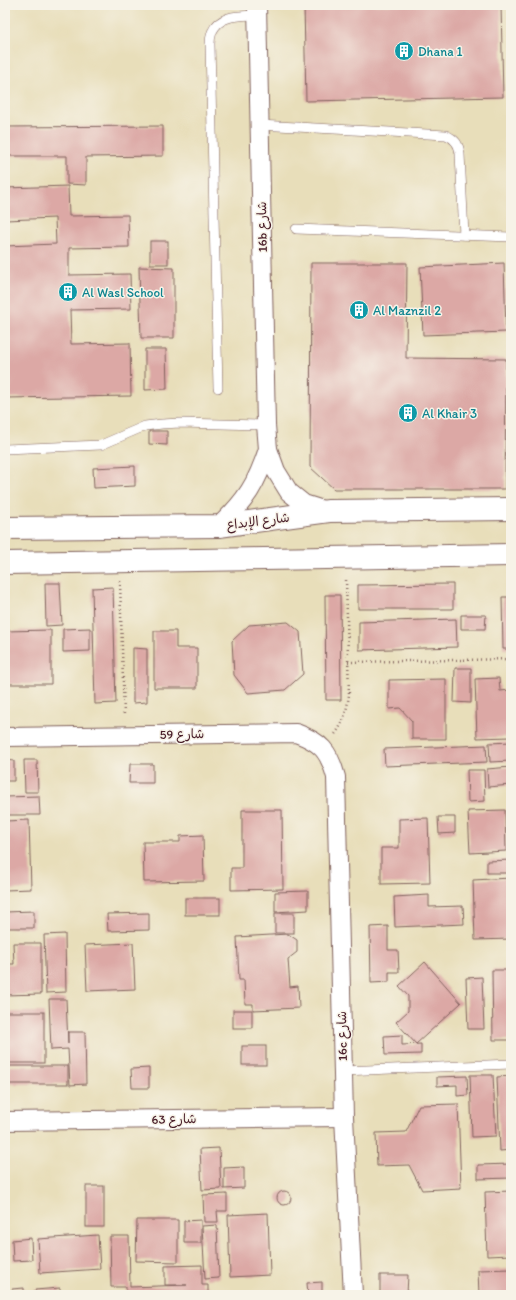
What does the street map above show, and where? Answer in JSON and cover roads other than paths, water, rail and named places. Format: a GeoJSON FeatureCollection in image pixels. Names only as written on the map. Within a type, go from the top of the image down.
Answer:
{"type":"FeatureCollection","features":[{"type":"Feature","properties":{"kind":"main road","name":"شارع الإبداع"},"geometry":{"type":"LineString","coordinates":[[5,528],[219,526],[329,512],[511,510]]}},
{"type":"Feature","properties":{"kind":"main road"},"geometry":{"type":"LineString","coordinates":[[5,563],[511,555]]}},
{"type":"Feature","properties":{"kind":"street","name":"16b شارع"},"geometry":{"type":"LineString","coordinates":[[257,10],[266,425],[268,449],[276,471],[289,492],[304,504],[329,512]]}},
{"type":"Feature","properties":{"kind":"street","name":"16b شارع"},"geometry":{"type":"LineString","coordinates":[[219,526],[236,510],[250,491],[261,471],[268,449]]}},
{"type":"Feature","properties":{"kind":"street","name":"شارع 59"},"geometry":{"type":"LineString","coordinates":[[5,737],[296,733],[310,738],[323,748],[332,762],[336,777]]}},
{"type":"Feature","properties":{"kind":"street","name":"16c شارع"},"geometry":{"type":"LineString","coordinates":[[336,777],[344,1117],[353,1295]]}},
{"type":"Feature","properties":{"kind":"street","name":"شارع 63"},"geometry":{"type":"LineString","coordinates":[[5,1121],[344,1117]]}},
{"type":"Feature","properties":{"kind":"lane"},"geometry":{"type":"LineString","coordinates":[[218,388],[210,44],[212,31],[221,21],[233,16],[257,10]]}},
{"type":"Feature","properties":{"kind":"lane"},"geometry":{"type":"LineString","coordinates":[[259,125],[446,135],[452,137],[457,142],[460,154],[464,235]]}},
{"type":"Feature","properties":{"kind":"lane"},"geometry":{"type":"LineString","coordinates":[[296,229],[511,237]]}},
{"type":"Feature","properties":{"kind":"lane"},"geometry":{"type":"LineString","coordinates":[[5,448],[101,445],[145,426],[162,424],[266,425]]}},
{"type":"Feature","properties":{"kind":"lane"},"geometry":{"type":"LineString","coordinates":[[343,1071],[511,1064]]}},
{"type":"Feature","properties":{"kind":"place","name":"Dhana 1"},"geometry":{"type":"Point","coordinates":[404,51]}},
{"type":"Feature","properties":{"kind":"place","name":"Al Wasl School"},"geometry":{"type":"Point","coordinates":[68,292]}},
{"type":"Feature","properties":{"kind":"place","name":"Al Maznzil 2"},"geometry":{"type":"Point","coordinates":[359,310]}},
{"type":"Feature","properties":{"kind":"place","name":"Al Khair 3"},"geometry":{"type":"Point","coordinates":[408,413]}}]}
